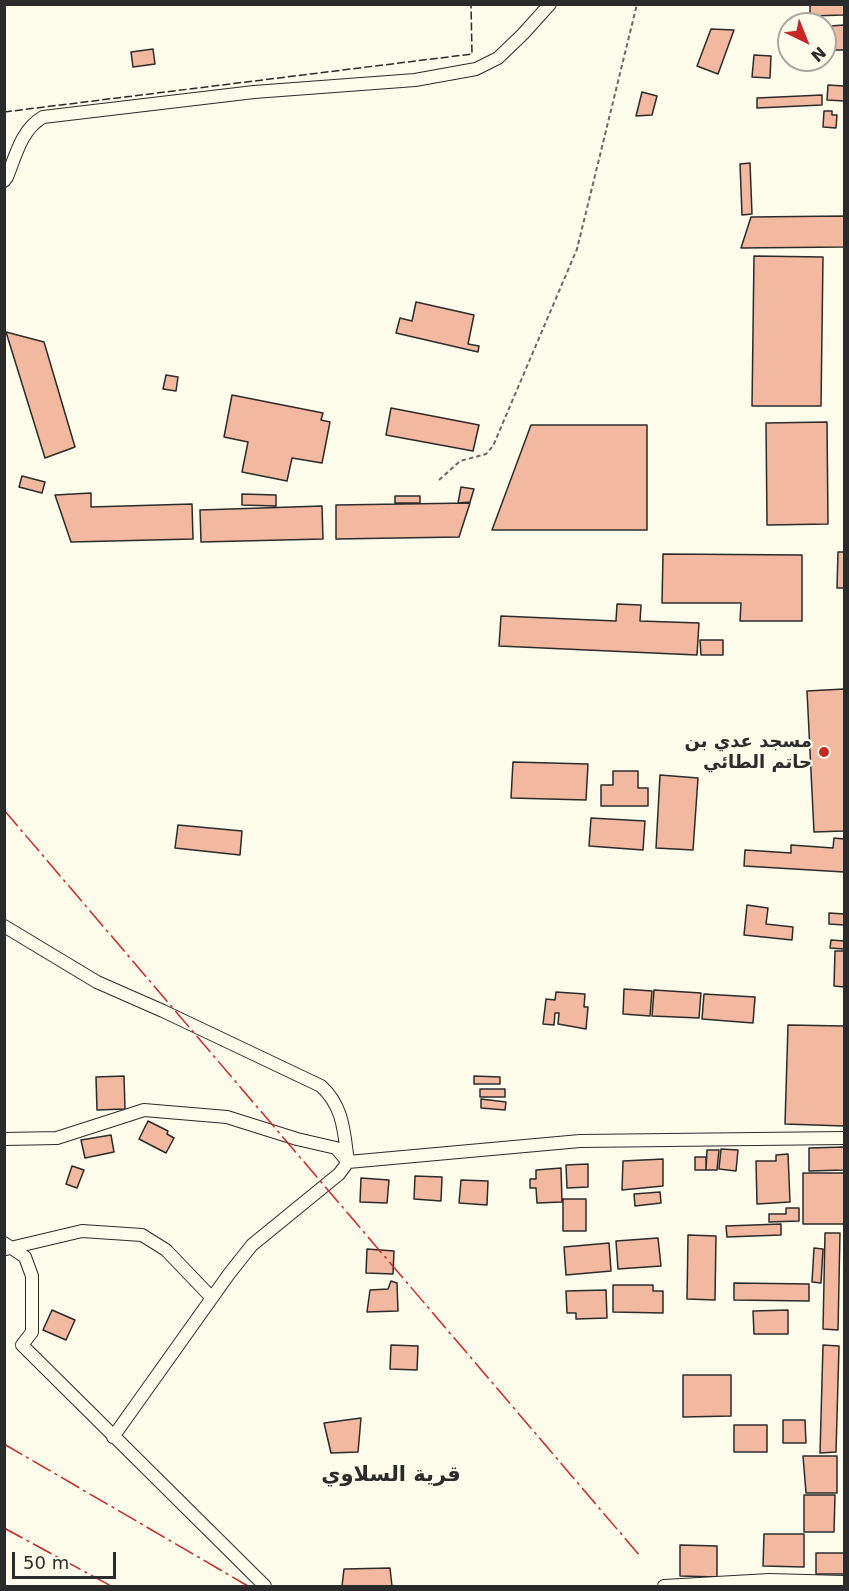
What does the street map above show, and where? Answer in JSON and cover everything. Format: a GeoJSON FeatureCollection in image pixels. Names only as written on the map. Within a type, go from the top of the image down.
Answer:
{"type":"FeatureCollection","features":[{"type":"Feature","properties":{"kind":"street"},"geometry":{"type":"LineString","coordinates":[[4,181],[8,177],[24,135],[33,123],[43,117],[254,92],[415,80],[476,69],[498,58],[550,4]]}},
{"type":"Feature","properties":{"kind":"street"},"geometry":{"type":"LineString","coordinates":[[4,926],[98,982],[321,1086],[329,1094],[341,1115],[348,1162],[329,1184],[252,1245],[113,1437]]}},
{"type":"Feature","properties":{"kind":"street"},"geometry":{"type":"LineString","coordinates":[[4,1139],[57,1138],[144,1110],[227,1117],[336,1148],[348,1162]]}},
{"type":"Feature","properties":{"kind":"street"},"geometry":{"type":"LineString","coordinates":[[348,1162],[580,1141],[844,1137]]}},
{"type":"Feature","properties":{"kind":"street"},"geometry":{"type":"LineString","coordinates":[[7,1247],[82,1231],[142,1235],[166,1250],[212,1298]]}},
{"type":"Feature","properties":{"kind":"street"},"geometry":{"type":"LineString","coordinates":[[7,1247],[25,1257],[32,1276],[32,1332],[22,1346],[265,1587]]}},
{"type":"Feature","properties":{"kind":"street"},"geometry":{"type":"LineString","coordinates":[[664,1587],[769,1580],[844,1582]]}},
{"type":"Feature","properties":{"kind":"path"},"geometry":{"type":"LineString","coordinates":[[439,480],[460,461],[486,454],[494,446],[577,249],[637,4]]}},
{"type":"Feature","properties":{"kind":"building"},"geometry":{"type":"Polygon","coordinates":[[[810,4],[844,4],[844,15],[837,15],[837,12],[810,12],[810,4]]]}},
{"type":"Feature","properties":{"kind":"building"},"geometry":{"type":"Polygon","coordinates":[[[844,25],[844,50],[837,50],[837,26],[844,25]]]}},
{"type":"Feature","properties":{"kind":"building"},"geometry":{"type":"Polygon","coordinates":[[[711,29],[734,30],[718,74],[697,66],[711,29]]]}},
{"type":"Feature","properties":{"kind":"building"},"geometry":{"type":"Polygon","coordinates":[[[153,49],[155,64],[133,67],[131,52],[153,49]]]}},
{"type":"Feature","properties":{"kind":"building"},"geometry":{"type":"Polygon","coordinates":[[[754,55],[771,56],[770,78],[752,77],[754,55]]]}},
{"type":"Feature","properties":{"kind":"building"},"geometry":{"type":"Polygon","coordinates":[[[828,85],[844,86],[844,101],[827,100],[828,85]]]}},
{"type":"Feature","properties":{"kind":"building"},"geometry":{"type":"Polygon","coordinates":[[[642,92],[657,96],[652,115],[636,116],[642,92]]]}},
{"type":"Feature","properties":{"kind":"building"},"geometry":{"type":"Polygon","coordinates":[[[822,95],[822,105],[757,108],[757,98],[822,95]]]}},
{"type":"Feature","properties":{"kind":"building"},"geometry":{"type":"Polygon","coordinates":[[[824,111],[832,111],[832,115],[837,115],[836,128],[823,127],[824,111]]]}},
{"type":"Feature","properties":{"kind":"building"},"geometry":{"type":"Polygon","coordinates":[[[750,163],[752,214],[742,215],[740,164],[750,163]]]}},
{"type":"Feature","properties":{"kind":"building"},"geometry":{"type":"Polygon","coordinates":[[[844,216],[844,247],[741,248],[751,217],[844,216]]]}},
{"type":"Feature","properties":{"kind":"building"},"geometry":{"type":"Polygon","coordinates":[[[754,256],[823,257],[821,406],[752,406],[754,256]]]}},
{"type":"Feature","properties":{"kind":"building"},"geometry":{"type":"Polygon","coordinates":[[[416,302],[474,315],[468,344],[479,346],[478,352],[396,333],[400,318],[412,321],[416,302]]]}},
{"type":"Feature","properties":{"kind":"building"},"geometry":{"type":"Polygon","coordinates":[[[6,332],[44,342],[75,447],[45,458],[6,332]]]}},
{"type":"Feature","properties":{"kind":"building"},"geometry":{"type":"Polygon","coordinates":[[[166,375],[178,377],[176,391],[163,389],[166,375]]]}},
{"type":"Feature","properties":{"kind":"building"},"geometry":{"type":"Polygon","coordinates":[[[232,395],[323,413],[321,420],[330,422],[322,463],[292,458],[287,481],[242,472],[248,442],[224,437],[232,395]]]}},
{"type":"Feature","properties":{"kind":"building"},"geometry":{"type":"Polygon","coordinates":[[[391,408],[479,425],[473,451],[386,435],[391,408]]]}},
{"type":"Feature","properties":{"kind":"building"},"geometry":{"type":"Polygon","coordinates":[[[827,422],[828,524],[767,525],[766,423],[827,422]]]}},
{"type":"Feature","properties":{"kind":"building"},"geometry":{"type":"Polygon","coordinates":[[[531,425],[647,425],[647,530],[492,530],[531,425]]]}},
{"type":"Feature","properties":{"kind":"building"},"geometry":{"type":"Polygon","coordinates":[[[22,476],[45,482],[42,493],[19,487],[22,476]]]}},
{"type":"Feature","properties":{"kind":"building"},"geometry":{"type":"Polygon","coordinates":[[[461,487],[474,489],[470,502],[458,503],[461,487]]]}},
{"type":"Feature","properties":{"kind":"building"},"geometry":{"type":"Polygon","coordinates":[[[91,493],[91,507],[192,504],[193,539],[71,542],[55,495],[91,493]]]}},
{"type":"Feature","properties":{"kind":"building"},"geometry":{"type":"Polygon","coordinates":[[[242,494],[276,495],[276,506],[242,505],[242,494]]]}},
{"type":"Feature","properties":{"kind":"building"},"geometry":{"type":"Polygon","coordinates":[[[395,496],[420,496],[420,503],[395,503],[395,496]]]}},
{"type":"Feature","properties":{"kind":"building"},"geometry":{"type":"Polygon","coordinates":[[[470,503],[459,537],[336,539],[336,505],[470,503]]]}},
{"type":"Feature","properties":{"kind":"building"},"geometry":{"type":"Polygon","coordinates":[[[322,506],[323,539],[201,542],[200,510],[322,506]]]}},
{"type":"Feature","properties":{"kind":"building"},"geometry":{"type":"Polygon","coordinates":[[[838,552],[844,552],[844,588],[837,588],[838,552]]]}},
{"type":"Feature","properties":{"kind":"building"},"geometry":{"type":"Polygon","coordinates":[[[663,554],[802,555],[802,621],[740,621],[741,603],[662,603],[663,554]]]}},
{"type":"Feature","properties":{"kind":"building"},"geometry":{"type":"Polygon","coordinates":[[[617,604],[641,605],[640,621],[699,623],[697,655],[499,646],[501,616],[616,621],[617,604]]]}},
{"type":"Feature","properties":{"kind":"building"},"geometry":{"type":"Polygon","coordinates":[[[700,640],[723,640],[723,655],[701,655],[700,640]]]}},
{"type":"Feature","properties":{"kind":"building"},"geometry":{"type":"Polygon","coordinates":[[[844,689],[844,831],[814,832],[807,691],[844,689]]]}},
{"type":"Feature","properties":{"kind":"building"},"geometry":{"type":"Polygon","coordinates":[[[513,762],[588,764],[586,800],[511,798],[513,762]]]}},
{"type":"Feature","properties":{"kind":"building"},"geometry":{"type":"Polygon","coordinates":[[[613,771],[638,771],[638,788],[648,788],[648,806],[601,806],[601,785],[613,785],[613,771]]]}},
{"type":"Feature","properties":{"kind":"building"},"geometry":{"type":"Polygon","coordinates":[[[660,775],[698,778],[693,850],[656,848],[660,775]]]}},
{"type":"Feature","properties":{"kind":"building"},"geometry":{"type":"Polygon","coordinates":[[[591,818],[645,821],[643,850],[589,846],[591,818]]]}},
{"type":"Feature","properties":{"kind":"building"},"geometry":{"type":"Polygon","coordinates":[[[178,825],[242,831],[240,855],[175,848],[178,825]]]}},
{"type":"Feature","properties":{"kind":"building"},"geometry":{"type":"Polygon","coordinates":[[[834,838],[844,839],[844,872],[744,866],[745,850],[791,853],[791,845],[833,848],[834,838]]]}},
{"type":"Feature","properties":{"kind":"building"},"geometry":{"type":"Polygon","coordinates":[[[747,905],[768,908],[766,924],[793,927],[792,940],[744,935],[747,905]]]}},
{"type":"Feature","properties":{"kind":"building"},"geometry":{"type":"Polygon","coordinates":[[[829,913],[844,914],[844,925],[829,924],[829,913]]]}},
{"type":"Feature","properties":{"kind":"building"},"geometry":{"type":"Polygon","coordinates":[[[831,940],[844,941],[844,949],[830,948],[831,940]]]}},
{"type":"Feature","properties":{"kind":"building"},"geometry":{"type":"Polygon","coordinates":[[[835,951],[844,951],[844,987],[834,986],[835,951]]]}},
{"type":"Feature","properties":{"kind":"building"},"geometry":{"type":"Polygon","coordinates":[[[624,989],[652,991],[650,1016],[623,1014],[624,989]]]}},
{"type":"Feature","properties":{"kind":"building"},"geometry":{"type":"Polygon","coordinates":[[[654,990],[701,993],[699,1018],[652,1016],[654,990]]]}},
{"type":"Feature","properties":{"kind":"building"},"geometry":{"type":"Polygon","coordinates":[[[556,992],[585,994],[584,1007],[588,1007],[586,1029],[558,1024],[559,1013],[555,1013],[554,1025],[543,1024],[546,999],[555,1000],[556,992]]]}},
{"type":"Feature","properties":{"kind":"building"},"geometry":{"type":"Polygon","coordinates":[[[704,994],[755,997],[753,1023],[702,1019],[704,994]]]}},
{"type":"Feature","properties":{"kind":"building"},"geometry":{"type":"Polygon","coordinates":[[[788,1025],[844,1026],[844,1126],[785,1124],[788,1025]]]}},
{"type":"Feature","properties":{"kind":"building"},"geometry":{"type":"Polygon","coordinates":[[[124,1076],[125,1109],[97,1110],[96,1077],[124,1076]]]}},
{"type":"Feature","properties":{"kind":"building"},"geometry":{"type":"Polygon","coordinates":[[[474,1076],[500,1077],[500,1084],[474,1084],[474,1076]]]}},
{"type":"Feature","properties":{"kind":"building"},"geometry":{"type":"Polygon","coordinates":[[[480,1089],[505,1089],[505,1097],[480,1097],[480,1089]]]}},
{"type":"Feature","properties":{"kind":"building"},"geometry":{"type":"Polygon","coordinates":[[[481,1099],[506,1102],[505,1110],[481,1108],[481,1099]]]}},
{"type":"Feature","properties":{"kind":"building"},"geometry":{"type":"Polygon","coordinates":[[[148,1121],[168,1131],[167,1134],[174,1138],[166,1153],[139,1139],[148,1121]]]}},
{"type":"Feature","properties":{"kind":"building"},"geometry":{"type":"Polygon","coordinates":[[[111,1135],[114,1152],[85,1158],[81,1140],[111,1135]]]}},
{"type":"Feature","properties":{"kind":"building"},"geometry":{"type":"Polygon","coordinates":[[[844,1147],[844,1170],[809,1171],[809,1148],[844,1147]]]}},
{"type":"Feature","properties":{"kind":"building"},"geometry":{"type":"Polygon","coordinates":[[[721,1149],[738,1150],[736,1171],[719,1169],[721,1149]]]}},
{"type":"Feature","properties":{"kind":"building"},"geometry":{"type":"Polygon","coordinates":[[[707,1150],[719,1150],[717,1170],[706,1170],[707,1150]]]}},
{"type":"Feature","properties":{"kind":"building"},"geometry":{"type":"Polygon","coordinates":[[[788,1154],[790,1202],[757,1204],[756,1161],[776,1161],[776,1155],[788,1154]]]}},
{"type":"Feature","properties":{"kind":"building"},"geometry":{"type":"Polygon","coordinates":[[[695,1157],[706,1157],[706,1170],[695,1170],[695,1157]]]}},
{"type":"Feature","properties":{"kind":"building"},"geometry":{"type":"Polygon","coordinates":[[[663,1159],[663,1186],[622,1190],[623,1161],[663,1159]]]}},
{"type":"Feature","properties":{"kind":"building"},"geometry":{"type":"Polygon","coordinates":[[[588,1164],[588,1187],[567,1188],[566,1165],[588,1164]]]}},
{"type":"Feature","properties":{"kind":"building"},"geometry":{"type":"Polygon","coordinates":[[[72,1166],[84,1170],[77,1188],[66,1184],[72,1166]]]}},
{"type":"Feature","properties":{"kind":"building"},"geometry":{"type":"Polygon","coordinates":[[[561,1168],[562,1202],[537,1203],[536,1188],[530,1188],[530,1179],[536,1179],[536,1170],[561,1168]]]}},
{"type":"Feature","properties":{"kind":"building"},"geometry":{"type":"Polygon","coordinates":[[[803,1173],[844,1173],[844,1224],[803,1224],[803,1173]]]}},
{"type":"Feature","properties":{"kind":"building"},"geometry":{"type":"Polygon","coordinates":[[[415,1176],[442,1177],[441,1201],[414,1199],[415,1176]]]}},
{"type":"Feature","properties":{"kind":"building"},"geometry":{"type":"Polygon","coordinates":[[[361,1178],[389,1180],[387,1203],[360,1202],[361,1178]]]}},
{"type":"Feature","properties":{"kind":"building"},"geometry":{"type":"Polygon","coordinates":[[[461,1180],[488,1181],[487,1205],[459,1203],[461,1180]]]}},
{"type":"Feature","properties":{"kind":"building"},"geometry":{"type":"Polygon","coordinates":[[[660,1192],[661,1203],[635,1206],[634,1194],[660,1192]]]}},
{"type":"Feature","properties":{"kind":"building"},"geometry":{"type":"Polygon","coordinates":[[[563,1199],[586,1199],[586,1231],[563,1231],[563,1199]]]}},
{"type":"Feature","properties":{"kind":"building"},"geometry":{"type":"Polygon","coordinates":[[[786,1208],[799,1208],[799,1221],[769,1222],[769,1214],[786,1214],[786,1208]]]}},
{"type":"Feature","properties":{"kind":"building"},"geometry":{"type":"Polygon","coordinates":[[[781,1224],[781,1235],[727,1237],[726,1226],[781,1224]]]}},
{"type":"Feature","properties":{"kind":"building"},"geometry":{"type":"Polygon","coordinates":[[[825,1233],[840,1233],[838,1330],[823,1329],[825,1233]]]}},
{"type":"Feature","properties":{"kind":"building"},"geometry":{"type":"Polygon","coordinates":[[[688,1235],[716,1236],[715,1300],[687,1299],[688,1235]]]}},
{"type":"Feature","properties":{"kind":"building"},"geometry":{"type":"Polygon","coordinates":[[[658,1238],[661,1266],[618,1269],[616,1241],[658,1238]]]}},
{"type":"Feature","properties":{"kind":"building"},"geometry":{"type":"Polygon","coordinates":[[[609,1243],[611,1271],[566,1275],[564,1247],[609,1243]]]}},
{"type":"Feature","properties":{"kind":"building"},"geometry":{"type":"Polygon","coordinates":[[[814,1248],[823,1249],[821,1283],[812,1282],[814,1248]]]}},
{"type":"Feature","properties":{"kind":"building"},"geometry":{"type":"Polygon","coordinates":[[[367,1249],[394,1251],[393,1274],[366,1273],[367,1249]]]}},
{"type":"Feature","properties":{"kind":"building"},"geometry":{"type":"Polygon","coordinates":[[[391,1281],[397,1283],[398,1311],[367,1312],[370,1290],[388,1289],[391,1281]]]}},
{"type":"Feature","properties":{"kind":"building"},"geometry":{"type":"Polygon","coordinates":[[[734,1283],[809,1284],[809,1301],[734,1300],[734,1283]]]}},
{"type":"Feature","properties":{"kind":"building"},"geometry":{"type":"Polygon","coordinates":[[[613,1285],[653,1285],[653,1291],[663,1291],[663,1313],[613,1312],[613,1285]]]}},
{"type":"Feature","properties":{"kind":"building"},"geometry":{"type":"Polygon","coordinates":[[[606,1290],[607,1318],[576,1319],[576,1313],[567,1313],[566,1291],[606,1290]]]}},
{"type":"Feature","properties":{"kind":"building"},"geometry":{"type":"Polygon","coordinates":[[[52,1310],[75,1320],[66,1340],[43,1330],[52,1310]]]}},
{"type":"Feature","properties":{"kind":"building"},"geometry":{"type":"Polygon","coordinates":[[[788,1310],[788,1334],[754,1334],[753,1311],[788,1310]]]}},
{"type":"Feature","properties":{"kind":"building"},"geometry":{"type":"Polygon","coordinates":[[[391,1345],[418,1346],[417,1370],[390,1369],[391,1345]]]}},
{"type":"Feature","properties":{"kind":"building"},"geometry":{"type":"Polygon","coordinates":[[[823,1345],[839,1346],[836,1452],[820,1453],[823,1345]]]}},
{"type":"Feature","properties":{"kind":"building"},"geometry":{"type":"Polygon","coordinates":[[[683,1375],[731,1375],[731,1416],[683,1417],[683,1375]]]}},
{"type":"Feature","properties":{"kind":"building"},"geometry":{"type":"Polygon","coordinates":[[[361,1418],[358,1452],[331,1453],[324,1423],[361,1418]]]}},
{"type":"Feature","properties":{"kind":"building"},"geometry":{"type":"Polygon","coordinates":[[[783,1420],[805,1420],[806,1443],[783,1443],[783,1420]]]}},
{"type":"Feature","properties":{"kind":"building"},"geometry":{"type":"Polygon","coordinates":[[[734,1425],[767,1425],[767,1452],[734,1452],[734,1425]]]}},
{"type":"Feature","properties":{"kind":"building"},"geometry":{"type":"Polygon","coordinates":[[[803,1456],[837,1456],[837,1493],[806,1493],[803,1456]]]}},
{"type":"Feature","properties":{"kind":"building"},"geometry":{"type":"Polygon","coordinates":[[[804,1495],[835,1495],[834,1532],[804,1532],[804,1495]]]}},
{"type":"Feature","properties":{"kind":"building"},"geometry":{"type":"Polygon","coordinates":[[[764,1534],[804,1534],[804,1567],[763,1566],[764,1534]]]}},
{"type":"Feature","properties":{"kind":"building"},"geometry":{"type":"Polygon","coordinates":[[[680,1545],[717,1546],[717,1577],[680,1576],[680,1545]]]}},
{"type":"Feature","properties":{"kind":"building"},"geometry":{"type":"Polygon","coordinates":[[[816,1553],[844,1553],[844,1574],[816,1574],[816,1553]]]}},
{"type":"Feature","properties":{"kind":"building"},"geometry":{"type":"Polygon","coordinates":[[[390,1568],[392,1586],[342,1586],[344,1569],[390,1568]]]}},
{"type":"Feature","properties":{"kind":"fence"},"geometry":{"type":"LineString","coordinates":[[4,112],[472,54],[471,4]]}},
{"type":"Feature","properties":{"kind":"power"},"geometry":{"type":"LineString","coordinates":[[4,810],[640,1556]]}},
{"type":"Feature","properties":{"kind":"power"},"geometry":{"type":"LineString","coordinates":[[4,1444],[248,1586]]}},
{"type":"Feature","properties":{"kind":"power"},"geometry":{"type":"LineString","coordinates":[[4,1528],[111,1586]]}},
{"type":"Feature","properties":{"kind":"place","name":"مسجد عدي بن حاتم الطائي"},"geometry":{"type":"Point","coordinates":[824,752]}},
{"type":"Feature","properties":{"kind":"district","name":"قرية السلاوي"},"geometry":{"type":"Point","coordinates":[391,1476]}}]}
